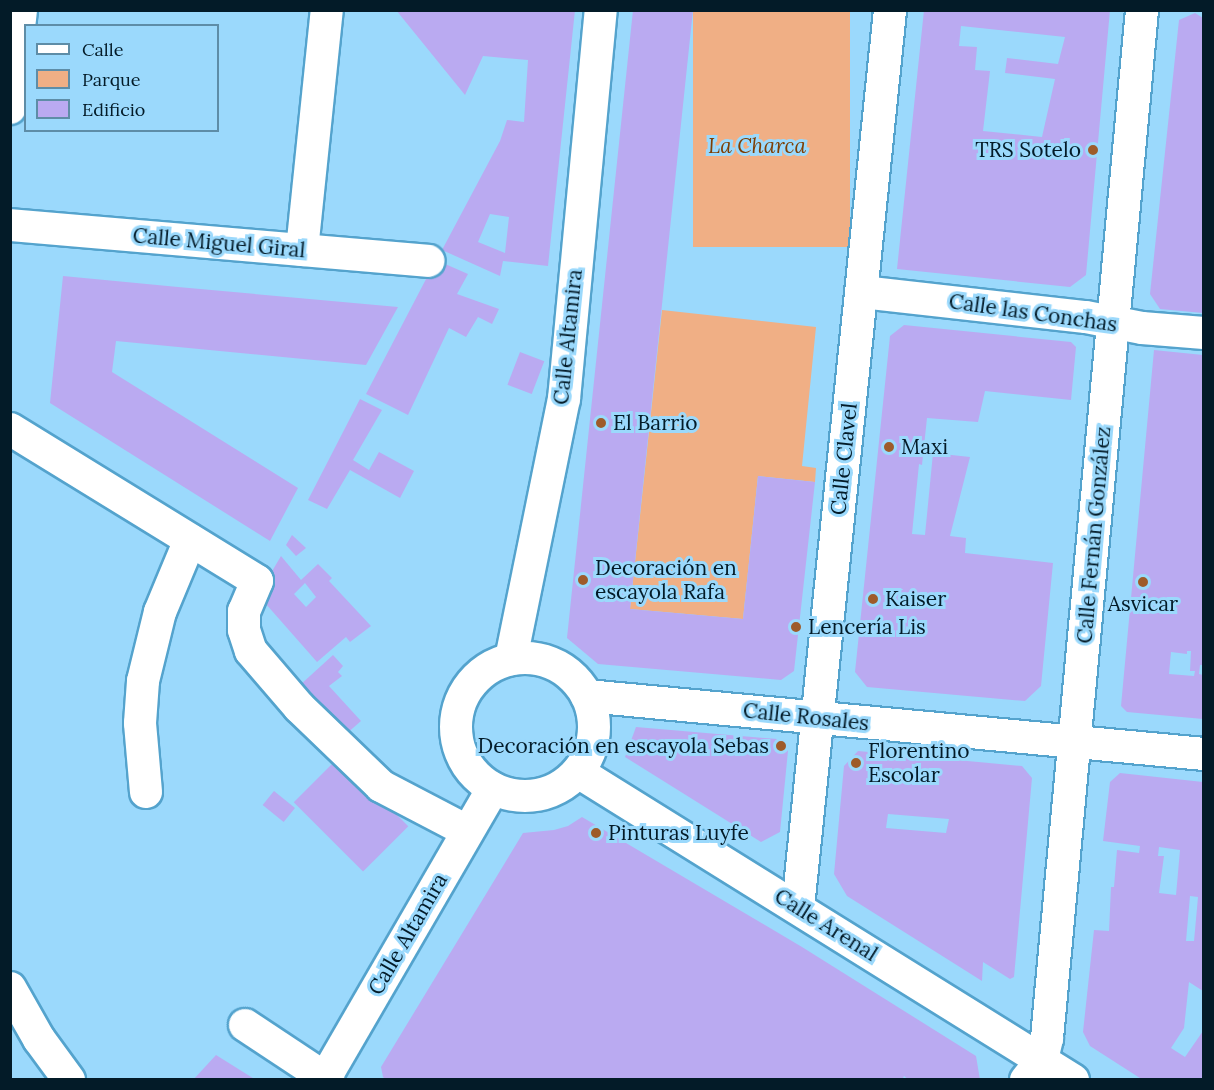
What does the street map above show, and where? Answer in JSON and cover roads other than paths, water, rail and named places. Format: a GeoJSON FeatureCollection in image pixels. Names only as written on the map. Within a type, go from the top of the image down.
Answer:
{"type":"FeatureCollection","features":[{"type":"Feature","properties":{"kind":"street"},"geometry":{"type":"LineString","coordinates":[[10,108],[21,10]]}},
{"type":"Feature","properties":{"kind":"street"},"geometry":{"type":"LineString","coordinates":[[302,250],[327,10]]}},
{"type":"Feature","properties":{"kind":"street","name":"Calle Altamira"},"geometry":{"type":"LineString","coordinates":[[511,659],[564,399],[601,10]]}},
{"type":"Feature","properties":{"kind":"street","name":"Calle Clavel"},"geometry":{"type":"LineString","coordinates":[[798,907],[890,10]]}},
{"type":"Feature","properties":{"kind":"street","name":"Calle Fernán González"},"geometry":{"type":"LineString","coordinates":[[1034,1070],[1047,1038],[1142,10]]}},
{"type":"Feature","properties":{"kind":"street","name":"Calle Miguel Giral"},"geometry":{"type":"LineString","coordinates":[[10,225],[428,261]]}},
{"type":"Feature","properties":{"kind":"street","name":"Calle las Conchas"},"geometry":{"type":"LineString","coordinates":[[862,292],[1086,317],[1112,323],[1203,333]]}},
{"type":"Feature","properties":{"kind":"street"},"geometry":{"type":"LineString","coordinates":[[10,429],[257,581],[244,611],[244,630],[251,651],[299,706],[381,786],[468,831]]}},
{"type":"Feature","properties":{"kind":"street"},"geometry":{"type":"LineString","coordinates":[[146,792],[140,723],[143,681],[160,612],[190,540]]}},
{"type":"Feature","properties":{"kind":"street"},"geometry":{"type":"LineString","coordinates":[[534,658],[556,665],[574,678],[587,696],[593,716],[594,735],[588,755],[578,772],[560,787],[538,795],[515,796],[493,789],[477,778],[466,763],[458,745],[455,726],[458,708],[466,690],[478,675],[494,665],[511,659],[534,658]]}},
{"type":"Feature","properties":{"kind":"street","name":"Calle Rosales"},"geometry":{"type":"LineString","coordinates":[[587,696],[1203,754]]}},
{"type":"Feature","properties":{"kind":"street","name":"Calle Arenal"},"geometry":{"type":"LineString","coordinates":[[578,772],[798,907],[1034,1070],[1073,1080]]}},
{"type":"Feature","properties":{"kind":"street","name":"Calle Altamira"},"geometry":{"type":"LineString","coordinates":[[326,1079],[493,789]]}},
{"type":"Feature","properties":{"kind":"street"},"geometry":{"type":"LineString","coordinates":[[10,988],[39,1039],[69,1080]]}},
{"type":"Feature","properties":{"kind":"street"},"geometry":{"type":"LineString","coordinates":[[245,1025],[326,1079]]}},
{"type":"Feature","properties":{"kind":"place","name":"TRS Sotelo"},"geometry":{"type":"Point","coordinates":[1093,150]}},
{"type":"Feature","properties":{"kind":"place","name":"El Barrio"},"geometry":{"type":"Point","coordinates":[601,423]}},
{"type":"Feature","properties":{"kind":"place","name":"Maxi"},"geometry":{"type":"Point","coordinates":[889,447]}},
{"type":"Feature","properties":{"kind":"place","name":"Decoración en escayola Rafa"},"geometry":{"type":"Point","coordinates":[583,580]}},
{"type":"Feature","properties":{"kind":"place","name":"Asvicar"},"geometry":{"type":"Point","coordinates":[1143,582]}},
{"type":"Feature","properties":{"kind":"place","name":"Kaiser"},"geometry":{"type":"Point","coordinates":[873,599]}},
{"type":"Feature","properties":{"kind":"place","name":"Lencería Lis"},"geometry":{"type":"Point","coordinates":[796,627]}},
{"type":"Feature","properties":{"kind":"place","name":"Decoración en escayola Sebas"},"geometry":{"type":"Point","coordinates":[781,746]}},
{"type":"Feature","properties":{"kind":"place","name":"Florentino Escolar"},"geometry":{"type":"Point","coordinates":[856,763]}},
{"type":"Feature","properties":{"kind":"place","name":"Pinturas Luyfe"},"geometry":{"type":"Point","coordinates":[596,833]}},
{"type":"Feature","properties":{"kind":"park label","name":"La Charca"},"geometry":{"type":"Point","coordinates":[757,146]}}]}
